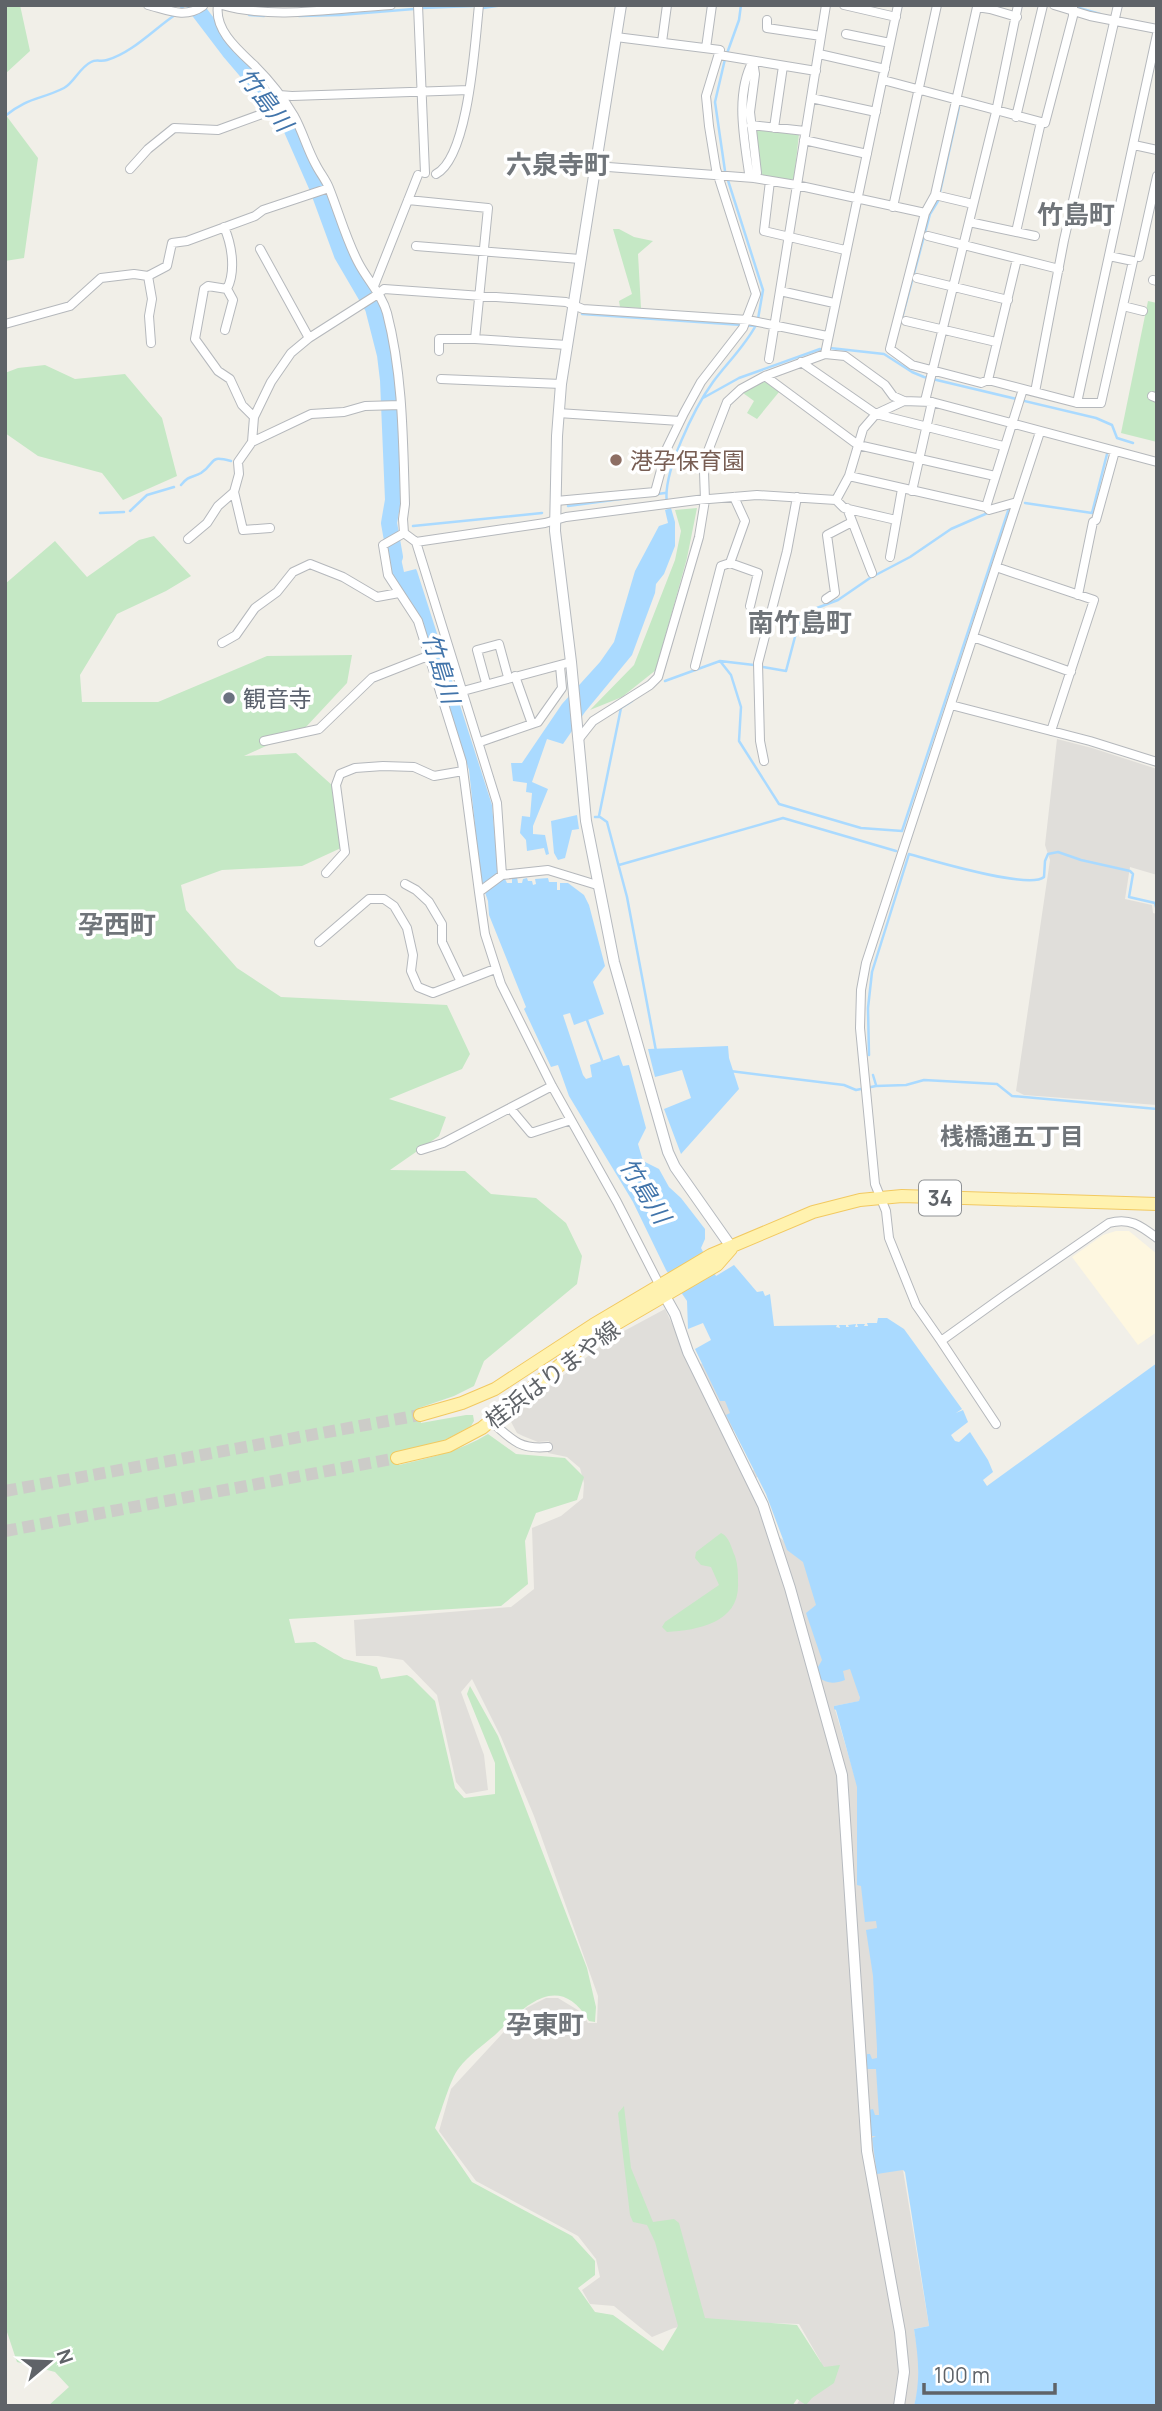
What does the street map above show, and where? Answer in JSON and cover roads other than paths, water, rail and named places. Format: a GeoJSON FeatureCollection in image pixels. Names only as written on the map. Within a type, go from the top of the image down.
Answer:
{"type":"FeatureCollection","features":[{"type":"Feature","properties":{"kind":"main road","name":"桂浜はりまや線"},"geometry":{"type":"LineString","coordinates":[[397,1458],[447,1446],[491,1421],[597,1335],[667,1288],[732,1248],[798,1217],[838,1205],[902,1196],[1157,1204]]}},
{"type":"Feature","properties":{"kind":"main road","name":"桂浜はりまや線"},"geometry":{"type":"LineString","coordinates":[[420,1415],[462,1404],[495,1389],[593,1325],[667,1288]]}},
{"type":"Feature","properties":{"kind":"street"},"geometry":{"type":"LineString","coordinates":[[148,5],[183,14],[200,8],[217,19],[279,103],[293,115],[355,255],[384,304],[396,357],[405,504],[401,534],[383,545],[388,575],[418,621],[463,771],[485,934],[495,969],[570,1120],[667,1288],[688,1352],[763,1505],[790,1588],[842,1775],[867,2151],[900,2332],[904,2372],[899,2406]]}},
{"type":"Feature","properties":{"kind":"street"},"geometry":{"type":"LineString","coordinates":[[217,19],[220,5],[296,12],[391,5]]}},
{"type":"Feature","properties":{"kind":"street"},"geometry":{"type":"LineString","coordinates":[[375,292],[408,200],[422,174],[418,5]]}},
{"type":"Feature","properties":{"kind":"street"},"geometry":{"type":"LineString","coordinates":[[436,174],[444,170],[466,115],[478,5]]}},
{"type":"Feature","properties":{"kind":"street"},"geometry":{"type":"LineString","coordinates":[[621,5],[561,384],[556,520],[586,821],[614,962],[663,1138],[675,1167],[732,1248]]}},
{"type":"Feature","properties":{"kind":"street"},"geometry":{"type":"LineString","coordinates":[[662,42],[667,5]]}},
{"type":"Feature","properties":{"kind":"street"},"geometry":{"type":"LineString","coordinates":[[706,48],[712,5]]}},
{"type":"Feature","properties":{"kind":"street"},"geometry":{"type":"LineString","coordinates":[[769,359],[826,5]]}},
{"type":"Feature","properties":{"kind":"street"},"geometry":{"type":"LineString","coordinates":[[844,5],[896,17]]}},
{"type":"Feature","properties":{"kind":"street"},"geometry":{"type":"LineString","coordinates":[[825,354],[898,5]]}},
{"type":"Feature","properties":{"kind":"street"},"geometry":{"type":"LineString","coordinates":[[893,207],[937,5]]}},
{"type":"Feature","properties":{"kind":"street"},"geometry":{"type":"LineString","coordinates":[[912,491],[927,427],[928,386],[996,112],[1018,5]]}},
{"type":"Feature","properties":{"kind":"street"},"geometry":{"type":"LineString","coordinates":[[1016,117],[1043,5]]}},
{"type":"Feature","properties":{"kind":"street"},"geometry":{"type":"LineString","coordinates":[[1054,5],[1157,32],[1077,403]]}},
{"type":"Feature","properties":{"kind":"street"},"geometry":{"type":"LineString","coordinates":[[1035,392],[1059,269],[1118,5]]}},
{"type":"Feature","properties":{"kind":"street"},"geometry":{"type":"LineString","coordinates":[[1017,17],[990,7],[977,7],[935,195],[925,214],[890,349],[912,365],[933,371],[981,383],[988,380],[1022,391],[1077,403],[1101,403],[1133,261],[1109,256]]}},
{"type":"Feature","properties":{"kind":"street"},"geometry":{"type":"LineString","coordinates":[[883,80],[1045,123],[1073,8]]}},
{"type":"Feature","properties":{"kind":"street"},"geometry":{"type":"LineString","coordinates":[[766,20],[767,28],[821,36]]}},
{"type":"Feature","properties":{"kind":"street"},"geometry":{"type":"LineString","coordinates":[[846,34],[890,43]]}},
{"type":"Feature","properties":{"kind":"street"},"geometry":{"type":"LineString","coordinates":[[556,501],[654,492],[667,448],[698,386],[754,321],[755,291],[723,175],[706,96],[723,56],[720,50],[616,37]]}},
{"type":"Feature","properties":{"kind":"street"},"geometry":{"type":"LineString","coordinates":[[819,54],[885,69]]}},
{"type":"Feature","properties":{"kind":"street"},"geometry":{"type":"LineString","coordinates":[[723,56],[816,71]]}},
{"type":"Feature","properties":{"kind":"street"},"geometry":{"type":"LineString","coordinates":[[753,61],[755,74],[746,111],[749,173],[754,178]]}},
{"type":"Feature","properties":{"kind":"street"},"geometry":{"type":"LineString","coordinates":[[774,128],[783,66]]}},
{"type":"Feature","properties":{"kind":"street"},"geometry":{"type":"LineString","coordinates":[[130,169],[148,149],[174,128],[214,131],[292,96],[469,90]]}},
{"type":"Feature","properties":{"kind":"street"},"geometry":{"type":"LineString","coordinates":[[811,98],[876,111]]}},
{"type":"Feature","properties":{"kind":"street"},"geometry":{"type":"LineString","coordinates":[[746,111],[751,125],[757,173],[754,178]]}},
{"type":"Feature","properties":{"kind":"street"},"geometry":{"type":"LineString","coordinates":[[1016,232],[1041,122]]}},
{"type":"Feature","properties":{"kind":"street"},"geometry":{"type":"LineString","coordinates":[[751,125],[774,128],[867,154]]}},
{"type":"Feature","properties":{"kind":"street"},"geometry":{"type":"LineString","coordinates":[[1134,145],[1157,150]]}},
{"type":"Feature","properties":{"kind":"street"},"geometry":{"type":"LineString","coordinates":[[595,166],[754,178],[925,214]]}},
{"type":"Feature","properties":{"kind":"street"},"geometry":{"type":"LineString","coordinates":[[1139,257],[1157,176]]}},
{"type":"Feature","properties":{"kind":"street"},"geometry":{"type":"LineString","coordinates":[[770,181],[764,231],[845,250]]}},
{"type":"Feature","properties":{"kind":"street"},"geometry":{"type":"LineString","coordinates":[[5,324],[72,305],[101,278],[134,274],[148,276],[167,266],[172,243],[187,242],[255,216],[263,210],[327,189]]}},
{"type":"Feature","properties":{"kind":"street"},"geometry":{"type":"LineString","coordinates":[[935,195],[973,204]]}},
{"type":"Feature","properties":{"kind":"street"},"geometry":{"type":"LineString","coordinates":[[408,200],[488,208],[475,339]]}},
{"type":"Feature","properties":{"kind":"street"},"geometry":{"type":"LineString","coordinates":[[969,222],[1035,236]]}},
{"type":"Feature","properties":{"kind":"street"},"geometry":{"type":"LineString","coordinates":[[224,227],[231,250],[231,278],[227,289],[233,300],[225,330]]}},
{"type":"Feature","properties":{"kind":"street"},"geometry":{"type":"LineString","coordinates":[[928,236],[1059,269]]}},
{"type":"Feature","properties":{"kind":"street"},"geometry":{"type":"LineString","coordinates":[[416,246],[580,259]]}},
{"type":"Feature","properties":{"kind":"street"},"geometry":{"type":"LineString","coordinates":[[260,249],[309,338]]}},
{"type":"Feature","properties":{"kind":"street"},"geometry":{"type":"LineString","coordinates":[[988,380],[1017,259]]}},
{"type":"Feature","properties":{"kind":"street"},"geometry":{"type":"LineString","coordinates":[[148,276],[152,299],[149,316],[151,343]]}},
{"type":"Feature","properties":{"kind":"street"},"geometry":{"type":"LineString","coordinates":[[917,278],[1008,300]]}},
{"type":"Feature","properties":{"kind":"street"},"geometry":{"type":"LineString","coordinates":[[227,289],[208,286],[204,289],[195,339],[218,371],[230,379],[242,405],[254,417]]}},
{"type":"Feature","properties":{"kind":"street"},"geometry":{"type":"LineString","coordinates":[[252,442],[254,417],[271,383],[291,353],[375,292],[384,289],[566,302],[583,309],[754,321],[827,336]]}},
{"type":"Feature","properties":{"kind":"street"},"geometry":{"type":"LineString","coordinates":[[780,291],[834,303]]}},
{"type":"Feature","properties":{"kind":"street"},"geometry":{"type":"LineString","coordinates":[[1123,306],[1143,311]]}},
{"type":"Feature","properties":{"kind":"street"},"geometry":{"type":"LineString","coordinates":[[906,321],[996,342]]}},
{"type":"Feature","properties":{"kind":"street"},"geometry":{"type":"LineString","coordinates":[[439,351],[439,339],[567,345]]}},
{"type":"Feature","properties":{"kind":"street"},"geometry":{"type":"LineString","coordinates":[[577,739],[593,722],[658,677],[699,537],[704,472],[720,416],[727,402],[741,389],[765,376],[825,354],[845,356],[885,385],[893,396],[904,401],[928,402],[1157,462]]}},
{"type":"Feature","properties":{"kind":"street"},"geometry":{"type":"LineString","coordinates":[[802,362],[876,414],[1003,446]]}},
{"type":"Feature","properties":{"kind":"street"},"geometry":{"type":"LineString","coordinates":[[765,376],[858,444],[995,476]]}},
{"type":"Feature","properties":{"kind":"street"},"geometry":{"type":"LineString","coordinates":[[441,379],[561,384]]}},
{"type":"Feature","properties":{"kind":"street"},"geometry":{"type":"LineString","coordinates":[[986,507],[1022,391]]}},
{"type":"Feature","properties":{"kind":"street"},"geometry":{"type":"LineString","coordinates":[[836,500],[849,477],[863,429],[876,414],[904,401]]}},
{"type":"Feature","properties":{"kind":"street"},"geometry":{"type":"LineString","coordinates":[[270,528],[243,530],[234,492],[239,474],[238,462],[252,442],[312,414],[340,413],[365,406],[398,405]]}},
{"type":"Feature","properties":{"kind":"street"},"geometry":{"type":"LineString","coordinates":[[558,413],[680,421]]}},
{"type":"Feature","properties":{"kind":"street"},"geometry":{"type":"LineString","coordinates":[[996,1424],[916,1306],[889,1238],[886,1211],[875,1184],[860,1028],[861,990],[866,963],[1040,432]]}},
{"type":"Feature","properties":{"kind":"street"},"geometry":{"type":"LineString","coordinates":[[1078,595],[1093,522],[1096,520],[1115,451]]}},
{"type":"Feature","properties":{"kind":"street"},"geometry":{"type":"LineString","coordinates":[[849,477],[986,507],[989,510],[1017,502]]}},
{"type":"Feature","properties":{"kind":"street"},"geometry":{"type":"LineString","coordinates":[[890,557],[902,489]]}},
{"type":"Feature","properties":{"kind":"street"},"geometry":{"type":"LineString","coordinates":[[188,539],[207,523],[218,506],[234,492]]}},
{"type":"Feature","properties":{"kind":"street"},"geometry":{"type":"LineString","coordinates":[[401,534],[416,542],[657,505],[757,495],[836,500],[847,508],[896,520]]}},
{"type":"Feature","properties":{"kind":"street"},"geometry":{"type":"LineString","coordinates":[[730,563],[745,521],[734,497]]}},
{"type":"Feature","properties":{"kind":"street"},"geometry":{"type":"LineString","coordinates":[[764,761],[760,741],[758,663],[787,551],[797,497]]}},
{"type":"Feature","properties":{"kind":"street"},"geometry":{"type":"LineString","coordinates":[[847,508],[872,573]]}},
{"type":"Feature","properties":{"kind":"street"},"geometry":{"type":"LineString","coordinates":[[825,598],[835,593],[827,535],[852,522]]}},
{"type":"Feature","properties":{"kind":"street"},"geometry":{"type":"LineString","coordinates":[[416,542],[499,808],[501,875]]}},
{"type":"Feature","properties":{"kind":"street"},"geometry":{"type":"LineString","coordinates":[[695,666],[721,566],[730,563],[758,573],[750,606]]}},
{"type":"Feature","properties":{"kind":"street"},"geometry":{"type":"LineString","coordinates":[[222,643],[236,635],[255,608],[276,592],[293,572],[310,564],[343,577],[377,597],[399,593]]}},
{"type":"Feature","properties":{"kind":"street"},"geometry":{"type":"LineString","coordinates":[[996,567],[1094,600],[1051,731]]}},
{"type":"Feature","properties":{"kind":"street"},"geometry":{"type":"LineString","coordinates":[[973,637],[1071,671]]}},
{"type":"Feature","properties":{"kind":"street"},"geometry":{"type":"LineString","coordinates":[[486,683],[477,650],[499,644],[531,724]]}},
{"type":"Feature","properties":{"kind":"street"},"geometry":{"type":"LineString","coordinates":[[264,741],[319,729],[372,678],[428,656]]}},
{"type":"Feature","properties":{"kind":"street"},"geometry":{"type":"LineString","coordinates":[[463,691],[571,662]]}},
{"type":"Feature","properties":{"kind":"street"},"geometry":{"type":"LineString","coordinates":[[480,742],[538,722],[562,688],[560,666]]}},
{"type":"Feature","properties":{"kind":"street"},"geometry":{"type":"LineString","coordinates":[[951,705],[1157,762]]}},
{"type":"Feature","properties":{"kind":"street"},"geometry":{"type":"LineString","coordinates":[[326,873],[345,852],[336,785],[340,774],[355,768],[383,766],[414,767],[434,776],[463,771]]}},
{"type":"Feature","properties":{"kind":"street"},"geometry":{"type":"LineString","coordinates":[[480,892],[501,875],[548,870],[597,885]]}},
{"type":"Feature","properties":{"kind":"street"},"geometry":{"type":"LineString","coordinates":[[405,884],[429,902],[442,924],[442,942],[461,982]]}},
{"type":"Feature","properties":{"kind":"street"},"geometry":{"type":"LineString","coordinates":[[319,942],[369,899],[384,899],[394,906],[407,928],[413,955],[411,971],[418,987],[433,993],[495,969]]}},
{"type":"Feature","properties":{"kind":"street"},"geometry":{"type":"LineString","coordinates":[[421,1150],[443,1143],[552,1086]]}},
{"type":"Feature","properties":{"kind":"street"},"geometry":{"type":"LineString","coordinates":[[510,1108],[531,1133],[570,1120]]}},
{"type":"Feature","properties":{"kind":"street"},"geometry":{"type":"LineString","coordinates":[[1116,1203],[1117,1221]]}},
{"type":"Feature","properties":{"kind":"street"},"geometry":{"type":"LineString","coordinates":[[942,1341],[1101,1228],[1117,1221],[1139,1224],[1157,1238]]}},
{"type":"Feature","properties":{"kind":"street"},"geometry":{"type":"LineString","coordinates":[[491,1421],[517,1444],[548,1447]]}},
{"type":"Feature","properties":{"kind":"water"},"geometry":{"type":"Polygon","coordinates":[[[671,508],[675,522],[675,546],[664,574],[656,584],[632,655],[585,712],[563,744],[547,739],[532,782],[548,789],[533,826],[533,834],[545,835],[549,854],[546,855],[544,848],[527,851],[526,840],[520,833],[522,816],[530,817],[532,793],[526,792],[527,783],[513,781],[511,763],[522,763],[562,704],[600,662],[614,642],[635,571],[659,526],[668,523],[665,510],[671,508]]]}},
{"type":"Feature","properties":{"kind":"water"},"geometry":{"type":"Polygon","coordinates":[[[397,540],[404,572],[417,571],[492,805],[501,880],[512,883],[512,878],[517,877],[518,883],[522,883],[523,879],[527,878],[533,885],[536,884],[535,879],[548,878],[549,882],[557,882],[557,890],[560,890],[560,883],[568,883],[584,895],[589,905],[605,966],[593,982],[604,1014],[574,1025],[570,1013],[563,1015],[583,1075],[586,1079],[592,1077],[590,1065],[619,1055],[623,1066],[629,1065],[646,1128],[638,1144],[643,1161],[659,1169],[669,1187],[705,1229],[701,1248],[716,1276],[734,1265],[757,1292],[763,1291],[765,1296],[770,1294],[774,1326],[837,1325],[836,1327],[840,1328],[839,1325],[849,1327],[848,1325],[856,1324],[855,1327],[858,1327],[857,1324],[868,1326],[867,1323],[877,1323],[878,1318],[887,1318],[904,1329],[962,1409],[956,1413],[963,1410],[968,1422],[951,1435],[959,1442],[970,1432],[993,1472],[983,1480],[987,1486],[1157,1363],[1157,2406],[914,2406],[918,2358],[914,2329],[929,2326],[905,2172],[903,2170],[877,2174],[872,2138],[876,2136],[871,2136],[869,2110],[873,2109],[875,2115],[879,2115],[876,2069],[867,2069],[867,2054],[870,2054],[872,2059],[877,2058],[877,2048],[873,1976],[866,1930],[877,1928],[876,1921],[865,1922],[861,1886],[857,1885],[857,1787],[834,1709],[834,1706],[859,1701],[860,1698],[850,1669],[843,1671],[845,1680],[834,1683],[818,1677],[817,1669],[822,1660],[806,1613],[816,1605],[803,1562],[787,1550],[766,1494],[726,1415],[730,1413],[725,1401],[720,1401],[695,1349],[711,1340],[703,1323],[688,1329],[687,1301],[666,1270],[633,1202],[569,1096],[558,1065],[551,1067],[524,1009],[526,1007],[489,915],[488,901],[481,881],[469,770],[420,619],[392,578],[386,548],[397,540]]]}},
{"type":"Feature","properties":{"kind":"water"},"geometry":{"type":"Polygon","coordinates":[[[577,815],[579,829],[572,830],[565,858],[558,860],[554,853],[551,821],[577,815]]]}},
{"type":"Feature","properties":{"kind":"water"},"geometry":{"type":"Polygon","coordinates":[[[728,1046],[739,1089],[681,1154],[664,1109],[691,1098],[682,1070],[655,1077],[648,1049],[728,1046]]]}},
{"type":"Feature","properties":{"kind":"waterway"},"geometry":{"type":"LineString","coordinates":[[179,10],[185,5]]}},
{"type":"Feature","properties":{"kind":"waterway","name":"竹島川"},"geometry":{"type":"LineString","coordinates":[[194,5],[291,128],[317,187],[342,255],[373,308],[385,355],[388,380],[393,500],[389,523],[395,557]]}},
{"type":"Feature","properties":{"kind":"waterway"},"geometry":{"type":"LineString","coordinates":[[483,8],[503,5]]}},
{"type":"Feature","properties":{"kind":"waterway"},"geometry":{"type":"LineString","coordinates":[[741,5],[715,102],[725,171],[763,290],[758,319]]}},
{"type":"Feature","properties":{"kind":"waterway"},"geometry":{"type":"LineString","coordinates":[[422,8],[473,6]]}},
{"type":"Feature","properties":{"kind":"waterway"},"geometry":{"type":"LineString","coordinates":[[1076,7],[1100,14]]}},
{"type":"Feature","properties":{"kind":"waterway"},"geometry":{"type":"LineString","coordinates":[[299,16],[414,9]]}},
{"type":"Feature","properties":{"kind":"waterway"},"geometry":{"type":"LineString","coordinates":[[5,116],[27,102],[64,88],[91,62],[107,60],[125,52],[175,15]]}},
{"type":"Feature","properties":{"kind":"waterway"},"geometry":{"type":"LineString","coordinates":[[249,15],[264,16]]}},
{"type":"Feature","properties":{"kind":"waterway"},"geometry":{"type":"LineString","coordinates":[[940,192],[959,107]]}},
{"type":"Feature","properties":{"kind":"waterway"},"geometry":{"type":"LineString","coordinates":[[902,318],[930,214],[938,201]]}},
{"type":"Feature","properties":{"kind":"waterway"},"geometry":{"type":"LineString","coordinates":[[582,314],[756,326]]}},
{"type":"Feature","properties":{"kind":"waterway"},"geometry":{"type":"LineString","coordinates":[[667,503],[670,475],[689,423],[713,382],[756,325]]}},
{"type":"Feature","properties":{"kind":"waterway"},"geometry":{"type":"LineString","coordinates":[[830,348],[884,354],[924,377],[1096,418],[1112,425],[1117,438],[1133,443]]}},
{"type":"Feature","properties":{"kind":"waterway"},"geometry":{"type":"LineString","coordinates":[[703,398],[739,378],[820,349]]}},
{"type":"Feature","properties":{"kind":"waterway"},"geometry":{"type":"LineString","coordinates":[[1025,503],[1092,513],[1107,454]]}},
{"type":"Feature","properties":{"kind":"waterway"},"geometry":{"type":"LineString","coordinates":[[181,485],[188,478],[201,473],[216,459],[231,461]]}},
{"type":"Feature","properties":{"kind":"waterway"},"geometry":{"type":"LineString","coordinates":[[130,511],[147,495],[174,487]]}},
{"type":"Feature","properties":{"kind":"waterway"},"geometry":{"type":"LineString","coordinates":[[568,506],[665,493]]}},
{"type":"Feature","properties":{"kind":"waterway"},"geometry":{"type":"LineString","coordinates":[[720,661],[731,675],[741,707],[739,741],[779,804],[861,828],[902,831],[1010,505]]}},
{"type":"Feature","properties":{"kind":"waterway"},"geometry":{"type":"LineString","coordinates":[[100,513],[124,512]]}},
{"type":"Feature","properties":{"kind":"waterway"},"geometry":{"type":"LineString","coordinates":[[763,667],[786,671],[801,614],[838,600],[951,529],[990,512]]}},
{"type":"Feature","properties":{"kind":"waterway"},"geometry":{"type":"LineString","coordinates":[[413,526],[542,513]]}},
{"type":"Feature","properties":{"kind":"waterway","name":"竹島川"},"geometry":{"type":"LineString","coordinates":[[390,529],[396,529]]}},
{"type":"Feature","properties":{"kind":"waterway"},"geometry":{"type":"LineString","coordinates":[[665,681],[720,661],[754,665]]}},
{"type":"Feature","properties":{"kind":"waterway"},"geometry":{"type":"LineString","coordinates":[[599,816],[621,708],[632,701]]}},
{"type":"Feature","properties":{"kind":"waterway"},"geometry":{"type":"LineString","coordinates":[[595,817],[607,822],[627,897],[656,1051]]}},
{"type":"Feature","properties":{"kind":"waterway"},"geometry":{"type":"LineString","coordinates":[[619,865],[783,818],[896,851]]}},
{"type":"Feature","properties":{"kind":"waterway"},"geometry":{"type":"LineString","coordinates":[[869,1055],[868,1008],[872,972],[909,854],[979,873],[1035,880],[1044,877],[1048,854],[1058,852],[1130,871],[1133,874],[1129,897],[1155,903],[1157,911]]}},
{"type":"Feature","properties":{"kind":"waterway"},"geometry":{"type":"LineString","coordinates":[[587,1020],[603,1063]]}},
{"type":"Feature","properties":{"kind":"waterway"},"geometry":{"type":"LineString","coordinates":[[730,1071],[844,1085],[856,1090],[906,1085],[924,1080],[997,1084],[1012,1096],[1157,1109]]}},
{"type":"Feature","properties":{"kind":"waterway"},"geometry":{"type":"LineString","coordinates":[[873,1075],[876,1085]]}},
{"type":"Feature","properties":{"kind":"tunnel"},"geometry":{"type":"LineString","coordinates":[[5,1491],[420,1415]]}},
{"type":"Feature","properties":{"kind":"tunnel"},"geometry":{"type":"LineString","coordinates":[[5,1531],[397,1458]]}},
{"type":"Feature","properties":{"kind":"place","name":"港孕保育園"},"geometry":{"type":"Point","coordinates":[616,460]}},
{"type":"Feature","properties":{"kind":"place","name":"観音寺"},"geometry":{"type":"Point","coordinates":[229,698]}},
{"type":"Feature","properties":{"kind":"district","name":"六泉寺町"},"geometry":{"type":"Point","coordinates":[558,164]}},
{"type":"Feature","properties":{"kind":"district","name":"竹島町"},"geometry":{"type":"Point","coordinates":[1076,214]}},
{"type":"Feature","properties":{"kind":"district","name":"南竹島町"},"geometry":{"type":"Point","coordinates":[800,622]}},
{"type":"Feature","properties":{"kind":"district","name":"孕西町"},"geometry":{"type":"Point","coordinates":[117,924]}},
{"type":"Feature","properties":{"kind":"district","name":"桟橋通五丁目"},"geometry":{"type":"Point","coordinates":[1012,1135]}},
{"type":"Feature","properties":{"kind":"district","name":"孕東町"},"geometry":{"type":"Point","coordinates":[545,2024]}}]}
